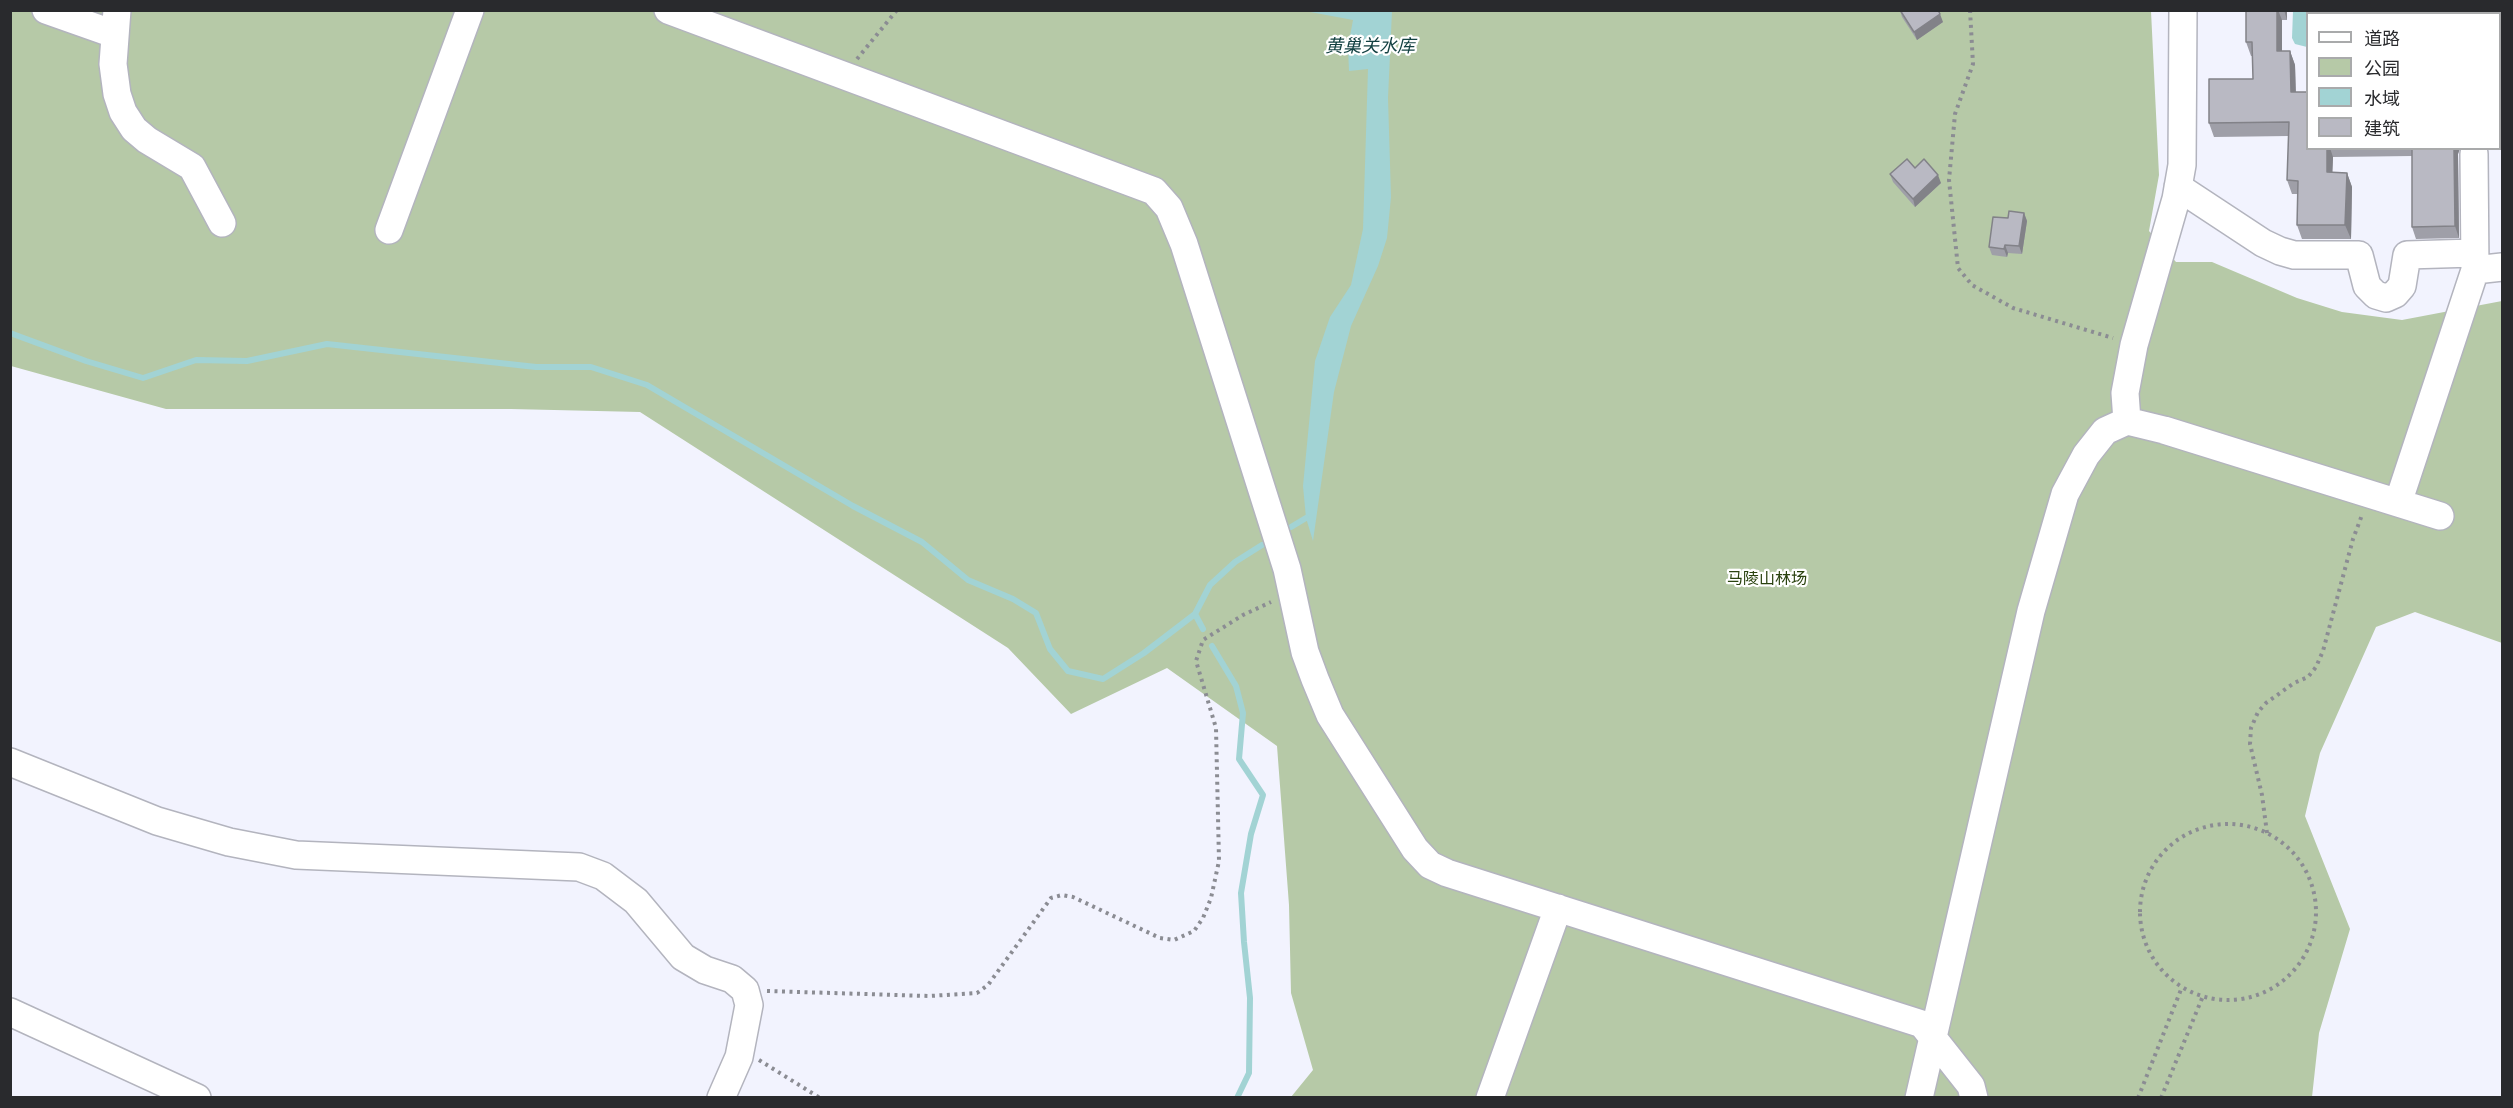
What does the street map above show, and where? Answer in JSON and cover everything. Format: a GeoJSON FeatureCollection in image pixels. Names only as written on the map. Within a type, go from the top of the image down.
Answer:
{"type":"FeatureCollection","features":[{"type":"Feature","properties":{"kind":"street"},"geometry":{"type":"LineString","coordinates":[[46,10],[116,22],[113,64],[117,94],[123,112],[134,129],[147,140],[192,166],[222,223]]}},
{"type":"Feature","properties":{"kind":"street"},"geometry":{"type":"LineString","coordinates":[[389,230],[470,10]]}},
{"type":"Feature","properties":{"kind":"street"},"geometry":{"type":"LineString","coordinates":[[668,10],[1154,191],[1169,208],[1188,255],[1287,568],[1305,652],[1330,715],[1415,849],[1430,865],[1447,873],[1922,1024],[1943,1054],[1971,1086],[1974,1098]]}},
{"type":"Feature","properties":{"kind":"street"},"geometry":{"type":"LineString","coordinates":[[2127,422],[2125,393],[2134,345],[2178,187],[2182,165],[2183,10]]}},
{"type":"Feature","properties":{"kind":"street"},"geometry":{"type":"LineString","coordinates":[[2391,500],[2475,262],[2474,154]]}},
{"type":"Feature","properties":{"kind":"street"},"geometry":{"type":"LineString","coordinates":[[2178,187],[2263,243],[2280,251],[2294,255],[2359,255],[2367,286],[2376,295],[2386,298],[2395,294],[2402,286],[2407,255],[2502,267]]}},
{"type":"Feature","properties":{"kind":"street"},"geometry":{"type":"LineString","coordinates":[[1919,1098],[2031,611],[2065,494],[2086,455],[2105,431],[2127,422],[2163,430],[2440,516]]}},
{"type":"Feature","properties":{"kind":"street"},"geometry":{"type":"LineString","coordinates":[[10,762],[157,821],[229,842],[296,855],[579,867],[603,876],[636,902],[682,957],[705,970],[732,979],[745,990],[749,1005],[741,1049],[721,1098]]}},
{"type":"Feature","properties":{"kind":"street"},"geometry":{"type":"LineString","coordinates":[[1490,1098],[1558,908]]}},
{"type":"Feature","properties":{"kind":"street"},"geometry":{"type":"LineString","coordinates":[[10,1012],[197,1098]]}},
{"type":"Feature","properties":{"kind":"path"},"geometry":{"type":"LineString","coordinates":[[842,75],[897,10]]}},
{"type":"Feature","properties":{"kind":"path"},"geometry":{"type":"LineString","coordinates":[[1970,10],[1973,64],[1956,114],[1949,180],[1954,251],[1958,268],[1972,285],[2013,308],[2134,345]]}},
{"type":"Feature","properties":{"kind":"path"},"geometry":{"type":"LineString","coordinates":[[2267,834],[2262,795],[2250,744],[2252,728],[2258,712],[2266,703],[2294,683],[2308,677],[2316,667],[2323,651],[2362,515],[2391,500]]}},
{"type":"Feature","properties":{"kind":"path"},"geometry":{"type":"LineString","coordinates":[[745,990],[929,996],[977,993],[988,985],[1051,898],[1062,895],[1073,897],[1160,938],[1174,940],[1194,931],[1203,918],[1211,898],[1220,850],[1216,728],[1196,661],[1203,640],[1243,615],[1292,592]]}},
{"type":"Feature","properties":{"kind":"path"},"geometry":{"type":"LineString","coordinates":[[2223,824],[2252,827],[2267,834],[2278,839],[2299,859],[2312,885],[2316,914],[2311,943],[2296,968],[2274,987],[2247,998],[2218,1000],[2190,992],[2167,976],[2150,953],[2141,925],[2141,896],[2151,868],[2170,846],[2195,830],[2223,824]]}},
{"type":"Feature","properties":{"kind":"path"},"geometry":{"type":"LineString","coordinates":[[2138,1098],[2182,987]]}},
{"type":"Feature","properties":{"kind":"path"},"geometry":{"type":"LineString","coordinates":[[2161,1098],[2202,996]]}},
{"type":"Feature","properties":{"kind":"path"},"geometry":{"type":"LineString","coordinates":[[741,1049],[820,1098]]}},
{"type":"Feature","properties":{"kind":"green space","name":"马陵山林场"},"geometry":{"type":"Polygon","coordinates":[[[10,11],[2151,11],[2159,175],[2149,231],[2176,262],[2212,262],[2297,298],[2342,312],[2402,320],[2502,301],[2502,643],[2415,612],[2376,627],[2320,753],[2305,816],[2350,929],[2319,1033],[2312,1097],[1291,1097],[1313,1070],[1291,993],[1289,905],[1277,746],[1167,668],[1071,714],[1008,648],[640,412],[511,409],[166,409],[11,366],[10,11]]]}},
{"type":"Feature","properties":{"kind":"water"},"geometry":{"type":"Polygon","coordinates":[[[2404,10],[2405,12],[2306,12],[2306,47],[2295,44],[2292,38],[2293,11],[2404,10]]]}},
{"type":"Feature","properties":{"kind":"water","name":"黄巢关水库"},"geometry":{"type":"Polygon","coordinates":[[[1305,11],[1392,11],[1388,98],[1391,197],[1387,238],[1378,266],[1351,326],[1334,392],[1313,541],[1306,518],[1303,486],[1315,361],[1330,317],[1351,285],[1363,229],[1368,69],[1349,71],[1348,47],[1353,20],[1305,11]]]}},
{"type":"Feature","properties":{"kind":"building"},"geometry":{"type":"Polygon","coordinates":[[[1900,10],[1938,10],[1940,14],[1914,32],[1900,10]]]}},
{"type":"Feature","properties":{"kind":"building"},"geometry":{"type":"Polygon","coordinates":[[[2246,10],[2277,10],[2277,51],[2290,51],[2291,92],[2306,92],[2306,150],[2327,150],[2327,172],[2347,173],[2345,225],[2297,225],[2298,181],[2287,180],[2289,122],[2209,123],[2209,79],[2253,79],[2252,42],[2246,42],[2246,10]]]}},
{"type":"Feature","properties":{"kind":"building"},"geometry":{"type":"Polygon","coordinates":[[[2421,10],[2455,10],[2455,12],[2421,12],[2421,10]]]}},
{"type":"Feature","properties":{"kind":"building"},"geometry":{"type":"Polygon","coordinates":[[[2501,76],[2502,76],[2501,119],[2501,76]]]}},
{"type":"Feature","properties":{"kind":"building"},"geometry":{"type":"Polygon","coordinates":[[[2412,150],[2454,150],[2455,226],[2412,227],[2412,150]]]}},
{"type":"Feature","properties":{"kind":"building"},"geometry":{"type":"Polygon","coordinates":[[[1907,159],[1915,168],[1924,159],[1938,175],[1913,199],[1890,174],[1907,159]]]}},
{"type":"Feature","properties":{"kind":"building"},"geometry":{"type":"Polygon","coordinates":[[[2009,211],[2024,213],[2019,246],[2005,245],[2004,249],[1989,247],[1993,217],[2008,218],[2009,211]]]}},
{"type":"Feature","properties":{"kind":"waterway"},"geometry":{"type":"LineString","coordinates":[[10,333],[86,361],[143,378],[196,360],[247,361],[327,344],[536,367],[591,367],[647,385],[853,506],[922,542],[968,580],[1013,599],[1036,613],[1050,649],[1068,671],[1103,679],[1144,653],[1195,614]]}},
{"type":"Feature","properties":{"kind":"waterway"},"geometry":{"type":"LineString","coordinates":[[1291,527],[1306,518]]}},
{"type":"Feature","properties":{"kind":"waterway"},"geometry":{"type":"LineString","coordinates":[[1203,629],[1195,614],[1210,585],[1235,562],[1262,545]]}},
{"type":"Feature","properties":{"kind":"waterway"},"geometry":{"type":"LineString","coordinates":[[1212,646],[1236,686],[1243,713],[1239,759],[1263,795],[1251,834],[1241,893],[1250,998],[1249,1073],[1237,1098]]}}]}
